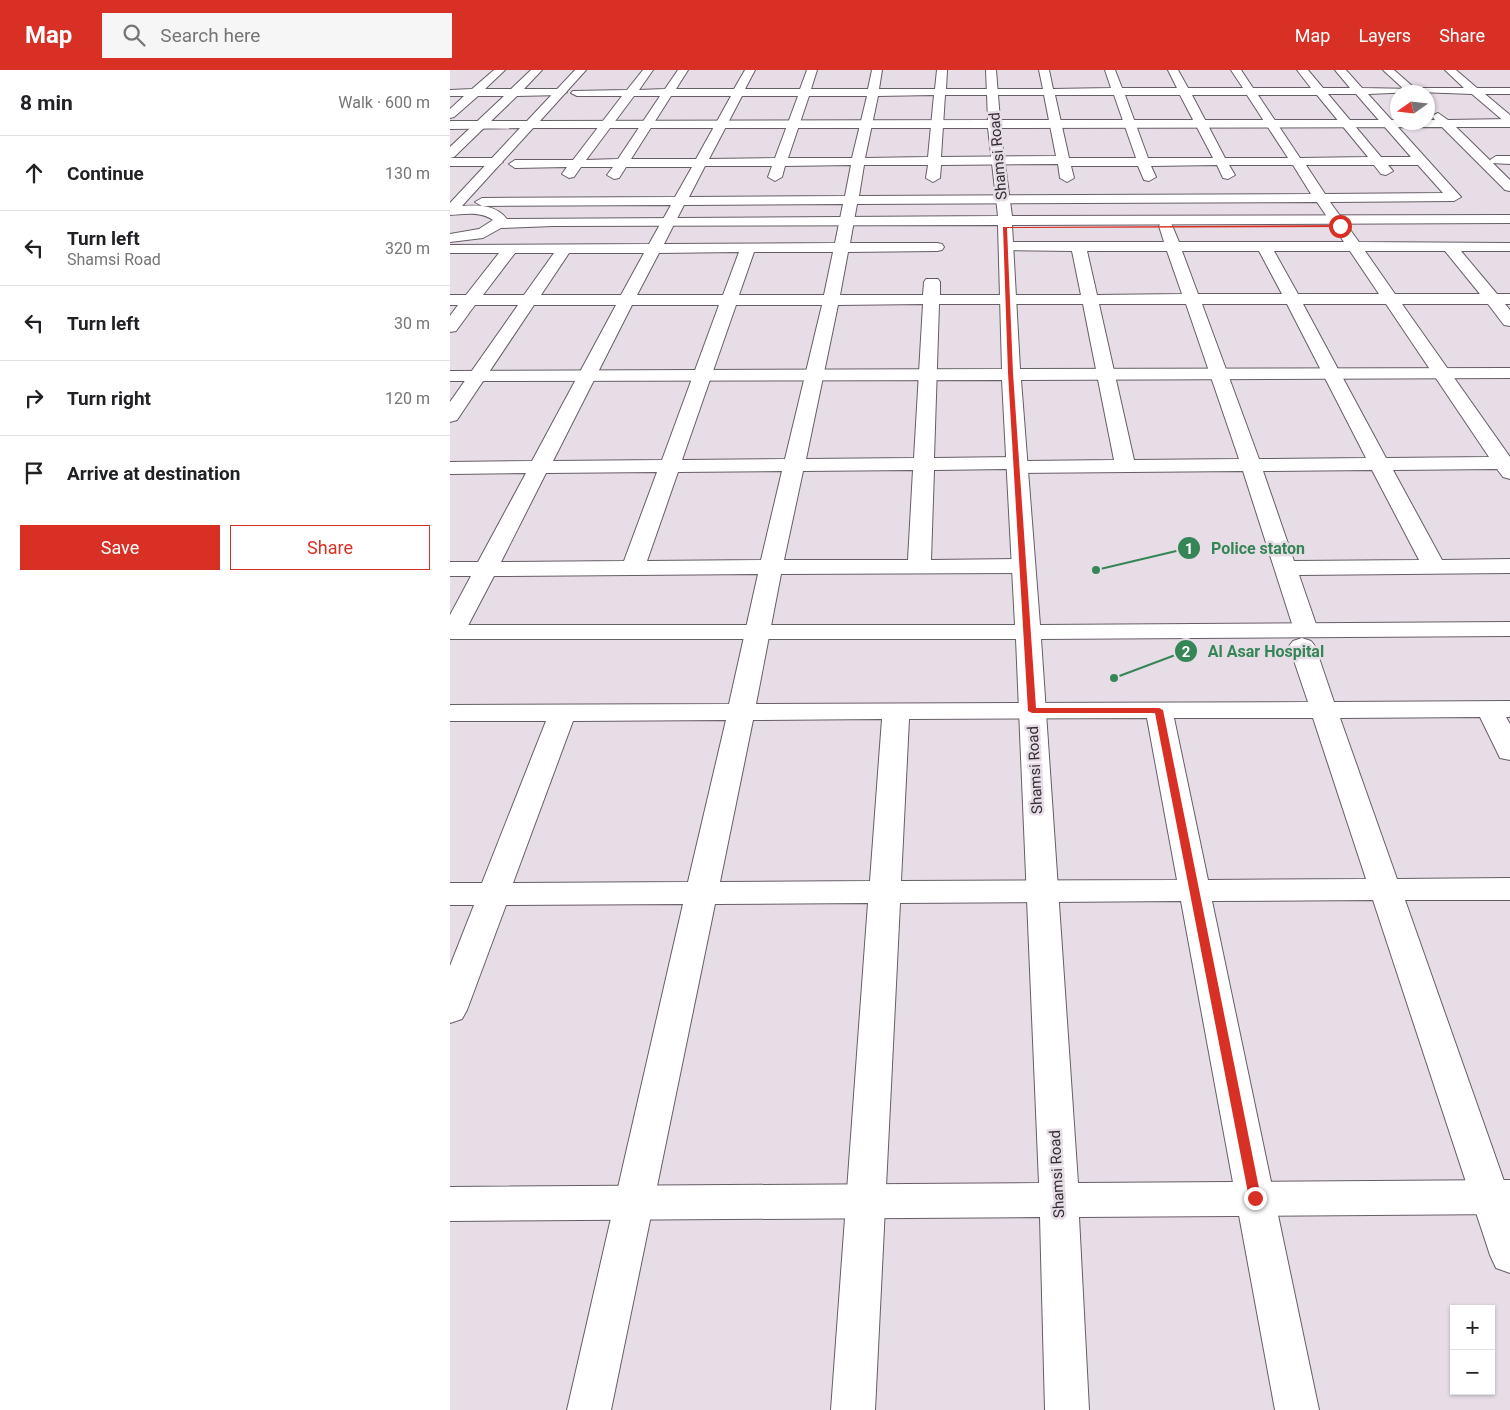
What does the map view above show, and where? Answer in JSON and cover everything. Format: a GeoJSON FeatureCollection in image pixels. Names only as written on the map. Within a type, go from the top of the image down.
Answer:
{"type":"FeatureCollection","features":[{"type":"Feature","properties":{"kind":"street"},"geometry":{"type":"LineString","coordinates":[[450,115],[500,70]]}},
{"type":"Feature","properties":{"kind":"street"},"geometry":{"type":"LineString","coordinates":[[450,154],[537,70]]}},
{"type":"Feature","properties":{"kind":"street"},"geometry":{"type":"LineString","coordinates":[[548,202],[648,70]]}},
{"type":"Feature","properties":{"kind":"street"},"geometry":{"type":"LineString","coordinates":[[595,201],[683,70]]}},
{"type":"Feature","properties":{"kind":"street"},"geometry":{"type":"LineString","coordinates":[[750,70],[666,224],[485,568],[451,637],[754,639],[1304,638],[1510,645]]}},
{"type":"Feature","properties":{"kind":"street"},"geometry":{"type":"LineString","coordinates":[[766,201],[812,70]]}},
{"type":"Feature","properties":{"kind":"street"},"geometry":{"type":"LineString","coordinates":[[930,220],[942,70]]}},
{"type":"Feature","properties":{"kind":"street"},"geometry":{"type":"LineString","coordinates":[[1044,70],[1065,161],[1070,199]]}},
{"type":"Feature","properties":{"kind":"street"},"geometry":{"type":"LineString","coordinates":[[1110,70],[1287,568],[1323,710],[1385,890],[1500,1197],[1510,1254]]}},
{"type":"Feature","properties":{"kind":"street"},"geometry":{"type":"LineString","coordinates":[[1174,70],[1239,198]]}},
{"type":"Feature","properties":{"kind":"street"},"geometry":{"type":"LineString","coordinates":[[1236,70],[1390,299],[1508,466]]}},
{"type":"Feature","properties":{"kind":"street"},"geometry":{"type":"LineString","coordinates":[[1302,70],[1408,197]]}},
{"type":"Feature","properties":{"kind":"street"},"geometry":{"type":"LineString","coordinates":[[847,224],[930,220],[1004,223],[1070,199],[1454,197],[1340,70]]}},
{"type":"Feature","properties":{"kind":"street"},"geometry":{"type":"LineString","coordinates":[[1388,70],[1409,85]]}},
{"type":"Feature","properties":{"kind":"street"},"geometry":{"type":"LineString","coordinates":[[1400,70],[1413,85]]}},
{"type":"Feature","properties":{"kind":"street"},"geometry":{"type":"LineString","coordinates":[[1450,70],[1510,122]]}},
{"type":"Feature","properties":{"kind":"street"},"geometry":{"type":"LineString","coordinates":[[453,206],[532,125],[570,95],[586,73]]}},
{"type":"Feature","properties":{"kind":"street"},"geometry":{"type":"LineString","coordinates":[[1497,80],[1510,91]]}},
{"type":"Feature","properties":{"kind":"street"},"geometry":{"type":"LineString","coordinates":[[450,93],[514,92],[570,95],[631,92],[804,92],[875,81],[940,92],[992,81],[1049,92],[1390,92]]}},
{"type":"Feature","properties":{"kind":"street"},"geometry":{"type":"LineString","coordinates":[[589,1410],[741,712],[754,639],[772,567],[847,224],[875,81]]}},
{"type":"Feature","properties":{"kind":"street","name":"Shamsi Road"},"geometry":{"type":"LineString","coordinates":[[992,81],[994,124],[1004,223],[1016,465],[1028,639],[1059,1199],[1066,1410]]}},
{"type":"Feature","properties":{"kind":"street"},"geometry":{"type":"LineString","coordinates":[[1435,92],[1510,91]]}},
{"type":"Feature","properties":{"kind":"street"},"geometry":{"type":"LineString","coordinates":[[1435,108],[1510,187]]}},
{"type":"Feature","properties":{"kind":"street"},"geometry":{"type":"LineString","coordinates":[[537,138],[560,112]]}},
{"type":"Feature","properties":{"kind":"street"},"geometry":{"type":"LineString","coordinates":[[1435,112],[1496,160],[1510,174]]}},
{"type":"Feature","properties":{"kind":"street"},"geometry":{"type":"LineString","coordinates":[[450,125],[1452,124],[1510,122]]}},
{"type":"Feature","properties":{"kind":"street"},"geometry":{"type":"LineString","coordinates":[[504,176],[526,151]]}},
{"type":"Feature","properties":{"kind":"street"},"geometry":{"type":"LineString","coordinates":[[515,164],[935,160],[1422,161]]}},
{"type":"Feature","properties":{"kind":"street"},"geometry":{"type":"LineString","coordinates":[[1496,160],[1510,160]]}},
{"type":"Feature","properties":{"kind":"street"},"geometry":{"type":"LineString","coordinates":[[450,162],[496,162]]}},
{"type":"Feature","properties":{"kind":"street"},"geometry":{"type":"LineString","coordinates":[[478,206],[493,189]]}},
{"type":"Feature","properties":{"kind":"street"},"geometry":{"type":"LineString","coordinates":[[450,249],[748,248],[847,224],[932,200],[1079,246],[1449,246],[1508,249]]}},
{"type":"Feature","properties":{"kind":"street"},"geometry":{"type":"LineString","coordinates":[[453,206],[595,201],[766,201],[937,247]]}},
{"type":"Feature","properties":{"kind":"street"},"geometry":{"type":"LineString","coordinates":[[478,206],[500,220],[498,224]]}},
{"type":"Feature","properties":{"kind":"street"},"geometry":{"type":"LineString","coordinates":[[450,238],[480,233],[498,224],[524,224],[549,228],[666,224],[1338,222],[1510,219]]}},
{"type":"Feature","properties":{"kind":"street"},"geometry":{"type":"LineString","coordinates":[[1338,222],[1510,226]]}},
{"type":"Feature","properties":{"kind":"street"},"geometry":{"type":"LineString","coordinates":[[1486,226],[1508,249]]}},
{"type":"Feature","properties":{"kind":"street"},"geometry":{"type":"LineString","coordinates":[[1079,246],[1125,466]]}},
{"type":"Feature","properties":{"kind":"street"},"geometry":{"type":"LineString","coordinates":[[1264,246],[1434,567]]}},
{"type":"Feature","properties":{"kind":"street"},"geometry":{"type":"LineString","coordinates":[[1449,246],[1510,321]]}},
{"type":"Feature","properties":{"kind":"street"},"geometry":{"type":"LineString","coordinates":[[450,416],[564,248]]}},
{"type":"Feature","properties":{"kind":"street"},"geometry":{"type":"LineString","coordinates":[[633,568],[748,248]]}},
{"type":"Feature","properties":{"kind":"street"},"geometry":{"type":"LineString","coordinates":[[450,327],[510,249]]}},
{"type":"Feature","properties":{"kind":"street"},"geometry":{"type":"LineString","coordinates":[[919,566],[932,290]]}},
{"type":"Feature","properties":{"kind":"street"},"geometry":{"type":"LineString","coordinates":[[450,300],[830,300],[932,290],[1008,299],[1510,299]]}},
{"type":"Feature","properties":{"kind":"street"},"geometry":{"type":"LineString","coordinates":[[450,376],[1510,373]]}},
{"type":"Feature","properties":{"kind":"street"},"geometry":{"type":"LineString","coordinates":[[450,468],[924,464],[1125,466],[1380,464],[1508,466]]}},
{"type":"Feature","properties":{"kind":"street"},"geometry":{"type":"LineString","coordinates":[[450,568],[1023,566]]}},
{"type":"Feature","properties":{"kind":"street"},"geometry":{"type":"LineString","coordinates":[[1287,568],[1510,566]]}},
{"type":"Feature","properties":{"kind":"street"},"geometry":{"type":"LineString","coordinates":[[1304,638],[1510,629]]}},
{"type":"Feature","properties":{"kind":"street"},"geometry":{"type":"LineString","coordinates":[[450,713],[1499,709],[1510,752]]}},
{"type":"Feature","properties":{"kind":"street"},"geometry":{"type":"LineString","coordinates":[[1159,710],[1297,1410]]}},
{"type":"Feature","properties":{"kind":"street"},"geometry":{"type":"LineString","coordinates":[[853,1410],[896,711]]}},
{"type":"Feature","properties":{"kind":"street"},"geometry":{"type":"LineString","coordinates":[[450,1010],[562,713]]}},
{"type":"Feature","properties":{"kind":"street"},"geometry":{"type":"LineString","coordinates":[[450,894],[1510,889]]}},
{"type":"Feature","properties":{"kind":"street"},"geometry":{"type":"LineString","coordinates":[[450,1204],[1500,1197]]}},
{"type":"Feature","properties":{"kind":"place","name":"Police staton"},"geometry":{"type":"Point","coordinates":[1096,570]}},
{"type":"Feature","properties":{"kind":"place","name":"Al Asar Hospital"},"geometry":{"type":"Point","coordinates":[1114,678]}},
{"type":"Feature","properties":{"kind":"route"},"geometry":{"type":"LineString","coordinates":[[1255,1198],[1159,710],[1032,711],[1011,373],[1005,227],[1340,226]]}}]}
